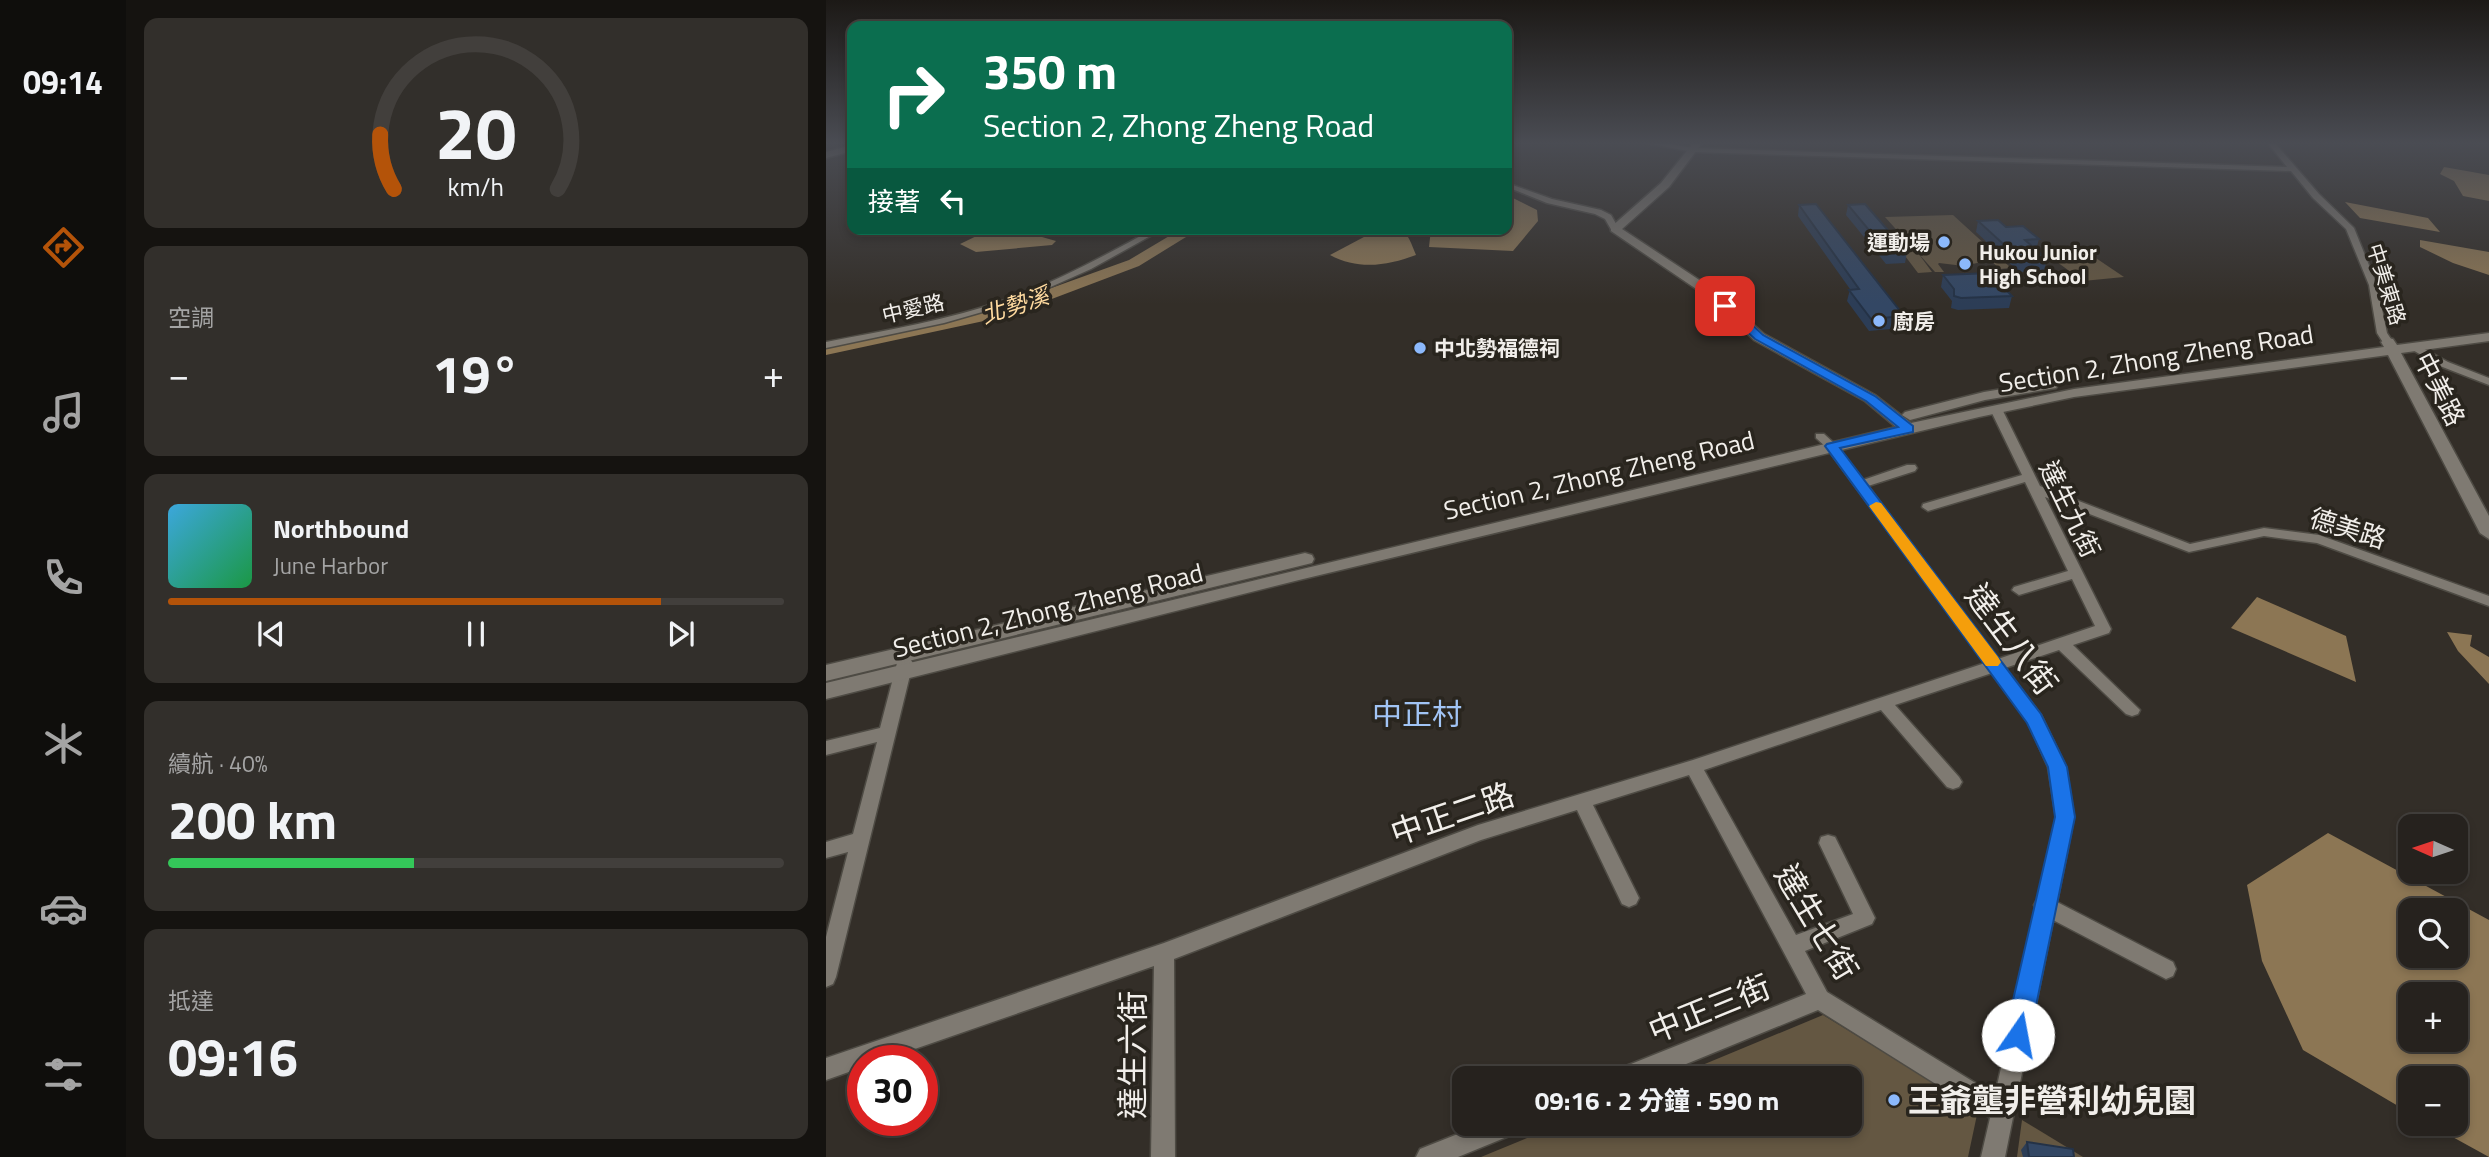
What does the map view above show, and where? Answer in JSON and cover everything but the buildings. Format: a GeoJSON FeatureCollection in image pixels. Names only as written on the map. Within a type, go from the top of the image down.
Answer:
{"type":"FeatureCollection","features":[{"type":"Feature","properties":{"kind":"main road"},"geometry":{"type":"LineString","coordinates":[[1653,196],[1615,229],[1712,294],[1759,337],[1870,398],[1903,424]]}},
{"type":"Feature","properties":{"kind":"main road"},"geometry":{"type":"LineString","coordinates":[[2390,346],[2489,328]]}},
{"type":"Feature","properties":{"kind":"main road"},"geometry":{"type":"LineString","coordinates":[[2390,346],[2415,347],[2489,337]]}},
{"type":"Feature","properties":{"kind":"main road","name":"Section 2, Zhong Zheng Road"},"geometry":{"type":"LineString","coordinates":[[826,691],[905,664],[1286,577],[1903,424],[2074,393],[2390,346]]}},
{"type":"Feature","properties":{"kind":"main road","name":"Section 2, Zhong Zheng Road"},"geometry":{"type":"LineString","coordinates":[[1903,424],[1984,396],[2082,380],[2390,346]]}},
{"type":"Feature","properties":{"kind":"main road","name":"中美路"},"geometry":{"type":"LineString","coordinates":[[2390,346],[2489,533]]}},
{"type":"Feature","properties":{"kind":"main road","name":"Section 2, Zhong Zheng Road"},"geometry":{"type":"LineString","coordinates":[[826,673],[905,664]]}},
{"type":"Feature","properties":{"kind":"street"},"geometry":{"type":"LineString","coordinates":[[1537,196],[1598,212],[1608,217],[1615,229]]}},
{"type":"Feature","properties":{"kind":"street","name":"中美東路"},"geometry":{"type":"LineString","coordinates":[[2318,196],[2350,228],[2373,285],[2382,333],[2390,346]]}},
{"type":"Feature","properties":{"kind":"street","name":"中愛路"},"geometry":{"type":"LineString","coordinates":[[826,345],[953,317],[1013,300],[1103,260],[1147,235]]}},
{"type":"Feature","properties":{"kind":"street"},"geometry":{"type":"LineString","coordinates":[[2415,347],[2444,365],[2489,382]]}},
{"type":"Feature","properties":{"kind":"street","name":"達生九街"},"geometry":{"type":"LineString","coordinates":[[1996,409],[2104,629]]}},
{"type":"Feature","properties":{"kind":"street","name":"達生八街"},"geometry":{"type":"LineString","coordinates":[[1826,441],[2035,719],[2057,767],[2065,817],[2044,905],[1993,1157]]}},
{"type":"Feature","properties":{"kind":"street"},"geometry":{"type":"LineString","coordinates":[[1860,485],[1911,468]]}},
{"type":"Feature","properties":{"kind":"street"},"geometry":{"type":"LineString","coordinates":[[1928,507],[2031,482]]}},
{"type":"Feature","properties":{"kind":"street","name":"德美路"},"geometry":{"type":"LineString","coordinates":[[2031,482],[2189,548],[2264,532],[2319,539],[2489,601]]}},
{"type":"Feature","properties":{"kind":"street"},"geometry":{"type":"LineString","coordinates":[[2019,590],[2076,573]]}},
{"type":"Feature","properties":{"kind":"street","name":"中正二路"},"geometry":{"type":"LineString","coordinates":[[826,1069],[1164,953],[1478,833],[1693,767],[2104,629]]}},
{"type":"Feature","properties":{"kind":"street"},"geometry":{"type":"LineString","coordinates":[[2062,643],[2132,710]]}},
{"type":"Feature","properties":{"kind":"street"},"geometry":{"type":"LineString","coordinates":[[826,977],[905,664]]}},
{"type":"Feature","properties":{"kind":"street"},"geometry":{"type":"LineString","coordinates":[[1884,702],[1953,782]]}},
{"type":"Feature","properties":{"kind":"street"},"geometry":{"type":"LineString","coordinates":[[826,748],[888,733]]}},
{"type":"Feature","properties":{"kind":"street","name":"達生七街"},"geometry":{"type":"LineString","coordinates":[[1693,767],[1819,999],[2002,1113]]}},
{"type":"Feature","properties":{"kind":"street"},"geometry":{"type":"LineString","coordinates":[[1582,801],[1629,898]]}},
{"type":"Feature","properties":{"kind":"street"},"geometry":{"type":"LineString","coordinates":[[826,850],[861,840]]}},
{"type":"Feature","properties":{"kind":"street"},"geometry":{"type":"LineString","coordinates":[[1791,947],[1866,918],[1828,843]]}},
{"type":"Feature","properties":{"kind":"street"},"geometry":{"type":"LineString","coordinates":[[2044,905],[2166,970]]}},
{"type":"Feature","properties":{"kind":"street","name":"達生六街"},"geometry":{"type":"LineString","coordinates":[[1163,1157],[1164,953]]}},
{"type":"Feature","properties":{"kind":"street","name":"中正三街"},"geometry":{"type":"LineString","coordinates":[[1654,1066],[1819,999]]}},
{"type":"Feature","properties":{"kind":"street"},"geometry":{"type":"LineString","coordinates":[[1428,1157],[1481,1136]]}},
{"type":"Feature","properties":{"kind":"shaded area"},"geometry":{"type":"Polygon","coordinates":[[[2463,196],[2489,196],[2489,201],[2463,196]]]}},
{"type":"Feature","properties":{"kind":"shaded area"},"geometry":{"type":"Polygon","coordinates":[[[1512,198],[1537,210],[1538,221],[1513,251],[1429,247],[1430,235],[1512,235],[1512,198]]]}},
{"type":"Feature","properties":{"kind":"shaded area"},"geometry":{"type":"Polygon","coordinates":[[[2345,202],[2428,218],[2440,232],[2360,218],[2345,202]]]}},
{"type":"Feature","properties":{"kind":"shaded area"},"geometry":{"type":"Polygon","coordinates":[[[1953,215],[2011,268],[2000,269],[1990,260],[1964,266],[1939,263],[1944,272],[1935,272],[1918,253],[1932,272],[1918,273],[1899,248],[1912,247],[1885,217],[1953,215]]]}},
{"type":"Feature","properties":{"kind":"shaded area"},"geometry":{"type":"Polygon","coordinates":[[[979,235],[1040,235],[1056,241],[1052,245],[976,252],[960,244],[979,235]]]}},
{"type":"Feature","properties":{"kind":"shaded area"},"geometry":{"type":"Polygon","coordinates":[[[1368,235],[1406,235],[1416,255],[1373,265],[1351,263],[1330,255],[1368,235]]]}},
{"type":"Feature","properties":{"kind":"shaded area"},"geometry":{"type":"Polygon","coordinates":[[[2420,240],[2489,252],[2489,275],[2453,263],[2420,247],[2420,240]]]}},
{"type":"Feature","properties":{"kind":"shaded area"},"geometry":{"type":"Polygon","coordinates":[[[2081,248],[2124,277],[2083,281],[2042,251],[2081,248]]]}},
{"type":"Feature","properties":{"kind":"shaded area"},"geometry":{"type":"Polygon","coordinates":[[[2257,597],[2346,636],[2356,682],[2231,628],[2257,597]]]}},
{"type":"Feature","properties":{"kind":"shaded area"},"geometry":{"type":"Polygon","coordinates":[[[2447,632],[2472,635],[2470,646],[2489,657],[2489,684],[2458,651],[2447,632]]]}},
{"type":"Feature","properties":{"kind":"shaded area"},"geometry":{"type":"Polygon","coordinates":[[[2328,833],[2398,871],[2398,884],[2422,884],[2448,898],[2398,898],[2398,968],[2468,968],[2468,909],[2489,920],[2489,1157],[2451,1136],[2468,1136],[2468,1066],[2398,1066],[2398,1106],[2303,1050],[2262,961],[2247,885],[2328,833]]]}},
{"type":"Feature","properties":{"kind":"shaded area","name":"王爺壟非營利幼兒園"},"geometry":{"type":"Polygon","coordinates":[[[1823,1015],[1978,1110],[1968,1157],[1481,1157],[1532,1136],[1862,1136],[1862,1066],[1700,1066],[1823,1015]]]}},
{"type":"Feature","properties":{"kind":"shaded area"},"geometry":{"type":"Polygon","coordinates":[[[2022,1120],[2083,1157],[2017,1157],[2022,1120]]]}},
{"type":"Feature","properties":{"kind":"waterway","name":"北勢溪"},"geometry":{"type":"LineString","coordinates":[[826,350],[1001,312],[1134,263],[1182,235]]}},
{"type":"Feature","properties":{"kind":"slow traffic"},"geometry":{"type":"LineString","coordinates":[[1876,506],[1992,662]]}},
{"type":"Feature","properties":{"kind":"place","name":"運動場"},"geometry":{"type":"Point","coordinates":[1944,242]}},
{"type":"Feature","properties":{"kind":"place","name":"Hukou Junior High School"},"geometry":{"type":"Point","coordinates":[1965,264]}},
{"type":"Feature","properties":{"kind":"place","name":"廚房"},"geometry":{"type":"Point","coordinates":[1879,321]}},
{"type":"Feature","properties":{"kind":"place","name":"中北勢福德祠"},"geometry":{"type":"Point","coordinates":[1420,348]}},
{"type":"Feature","properties":{"kind":"place","name":"王爺壟非營利幼兒園"},"geometry":{"type":"Point","coordinates":[1894,1100]}},
{"type":"Feature","properties":{"kind":"district","name":"中正村"},"geometry":{"type":"Point","coordinates":[1417,714]}},
{"type":"Feature","properties":{"kind":"route"},"geometry":{"type":"LineString","coordinates":[[1725,306],[1759,337],[1870,398],[1898,418],[1908,429],[1831,446],[2035,719],[2057,767],[2065,817],[2052,866],[2018,1035]]}}]}
